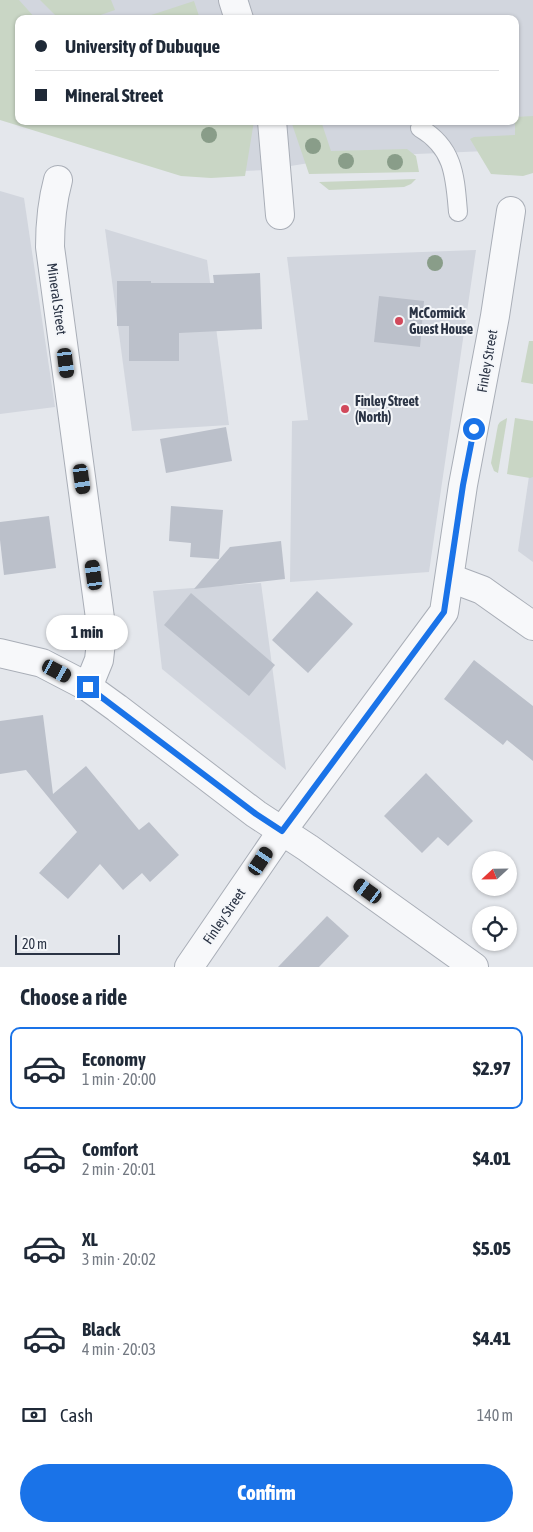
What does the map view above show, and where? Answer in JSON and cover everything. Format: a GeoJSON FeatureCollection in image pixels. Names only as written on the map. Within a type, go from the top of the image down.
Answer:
{"type":"FeatureCollection","features":[{"type":"Feature","properties":{"kind":"street"},"geometry":{"type":"LineString","coordinates":[[233,0],[238,15]]}},
{"type":"Feature","properties":{"kind":"street"},"geometry":{"type":"LineString","coordinates":[[272,125],[280,215]]}},
{"type":"Feature","properties":{"kind":"street","name":"Mineral Street"},"geometry":{"type":"LineString","coordinates":[[58,180],[50,228],[50,247],[102,633],[99,660],[88,687]]}},
{"type":"Feature","properties":{"kind":"street","name":"Finley Street"},"geometry":{"type":"LineString","coordinates":[[189,967],[282,831],[444,612],[463,485],[494,326],[511,211]]}},
{"type":"Feature","properties":{"kind":"street"},"geometry":{"type":"LineString","coordinates":[[450,578],[482,590],[533,626]]}},
{"type":"Feature","properties":{"kind":"street"},"geometry":{"type":"LineString","coordinates":[[0,653],[42,663],[88,687],[256,814],[474,967]]}},
{"type":"Feature","properties":{"kind":"lane"},"geometry":{"type":"LineString","coordinates":[[420,128],[432,135],[446,154],[455,178],[458,212]]}},
{"type":"Feature","properties":{"kind":"shaded area"},"geometry":{"type":"Polygon","coordinates":[[[0,0],[533,0],[533,149],[346,157],[266,170],[216,172],[35,125],[519,125],[519,15],[15,15],[0,0]]]}},
{"type":"Feature","properties":{"kind":"shaded area"},"geometry":{"type":"Polygon","coordinates":[[[0,191],[24,198],[55,407],[0,414],[0,191]]]}},
{"type":"Feature","properties":{"kind":"shaded area"},"geometry":{"type":"Polygon","coordinates":[[[105,229],[207,260],[229,425],[132,431],[105,229]]]}},
{"type":"Feature","properties":{"kind":"shaded area"},"geometry":{"type":"Polygon","coordinates":[[[476,250],[429,572],[290,582],[292,421],[308,420],[287,257],[476,250]]]}},
{"type":"Feature","properties":{"kind":"shaded area"},"geometry":{"type":"Polygon","coordinates":[[[533,449],[533,562],[518,551],[533,449]]]}},
{"type":"Feature","properties":{"kind":"shaded area"},"geometry":{"type":"Polygon","coordinates":[[[261,583],[286,770],[162,669],[153,591],[261,583]]]}},
{"type":"Feature","properties":{"kind":"green space"},"geometry":{"type":"Polygon","coordinates":[[[0,0],[19,0],[32,15],[15,15],[15,125],[0,120],[0,0]]]}},
{"type":"Feature","properties":{"kind":"green space"},"geometry":{"type":"Polygon","coordinates":[[[40,0],[111,0],[115,10],[101,15],[55,15],[40,0]]]}},
{"type":"Feature","properties":{"kind":"green space"},"geometry":{"type":"Polygon","coordinates":[[[194,1],[199,15],[151,15],[194,1]]]}},
{"type":"Feature","properties":{"kind":"green space"},"geometry":{"type":"Polygon","coordinates":[[[533,116],[533,173],[523,176],[491,174],[470,139],[474,137],[515,135],[515,125],[519,125],[519,117],[533,116]]]}},
{"type":"Feature","properties":{"kind":"green space"},"geometry":{"type":"Polygon","coordinates":[[[16,125],[253,125],[245,176],[211,178],[181,176],[16,125]]]}},
{"type":"Feature","properties":{"kind":"green space"},"geometry":{"type":"Polygon","coordinates":[[[292,125],[322,125],[331,151],[407,149],[416,156],[419,172],[309,174],[292,125]]]}},
{"type":"Feature","properties":{"kind":"green space"},"geometry":{"type":"Polygon","coordinates":[[[416,179],[404,187],[329,190],[319,182],[416,179]]]}},
{"type":"Feature","properties":{"kind":"green space"},"geometry":{"type":"Polygon","coordinates":[[[529,341],[533,341],[533,384],[521,382],[529,341]]]}},
{"type":"Feature","properties":{"kind":"green space"},"geometry":{"type":"Polygon","coordinates":[[[507,418],[498,473],[494,471],[491,463],[498,425],[507,418]]]}},
{"type":"Feature","properties":{"kind":"green space"},"geometry":{"type":"Polygon","coordinates":[[[515,418],[533,421],[533,477],[530,478],[507,474],[515,418]]]}},
{"type":"Feature","properties":{"kind":"building"},"geometry":{"type":"Polygon","coordinates":[[[260,273],[262,329],[179,333],[179,361],[129,361],[129,326],[117,326],[117,281],[214,283],[213,275],[260,273]]]}},
{"type":"Feature","properties":{"kind":"building","name":"McCormick Guest House"},"geometry":{"type":"Polygon","coordinates":[[[379,296],[424,301],[420,347],[374,342],[379,296]]]}},
{"type":"Feature","properties":{"kind":"building"},"geometry":{"type":"Polygon","coordinates":[[[226,427],[232,461],[166,473],[160,439],[226,427]]]}},
{"type":"Feature","properties":{"kind":"building"},"geometry":{"type":"Polygon","coordinates":[[[171,506],[223,510],[219,559],[190,557],[191,543],[169,541],[171,506]]]}},
{"type":"Feature","properties":{"kind":"building"},"geometry":{"type":"Polygon","coordinates":[[[49,516],[56,568],[4,575],[0,522],[49,516]]]}},
{"type":"Feature","properties":{"kind":"building"},"geometry":{"type":"Polygon","coordinates":[[[281,541],[285,579],[194,589],[230,547],[281,541]]]}},
{"type":"Feature","properties":{"kind":"building"},"geometry":{"type":"Polygon","coordinates":[[[317,591],[353,624],[308,673],[272,640],[317,591]]]}},
{"type":"Feature","properties":{"kind":"building"},"geometry":{"type":"Polygon","coordinates":[[[191,593],[275,665],[249,696],[164,625],[191,593]]]}},
{"type":"Feature","properties":{"kind":"building"},"geometry":{"type":"Polygon","coordinates":[[[474,660],[533,706],[533,761],[507,740],[503,745],[444,699],[474,660]]]}},
{"type":"Feature","properties":{"kind":"building"},"geometry":{"type":"Polygon","coordinates":[[[43,715],[53,794],[86,766],[139,830],[149,822],[179,855],[150,882],[142,873],[123,890],[100,864],[68,899],[39,873],[77,832],[26,770],[0,774],[0,721],[43,715]]]}},
{"type":"Feature","properties":{"kind":"building"},"geometry":{"type":"Polygon","coordinates":[[[426,773],[473,821],[448,846],[438,837],[422,853],[384,816],[426,773]]]}},
{"type":"Feature","properties":{"kind":"building"},"geometry":{"type":"Polygon","coordinates":[[[327,916],[349,936],[319,967],[278,967],[327,916]]]}},
{"type":"Feature","properties":{"kind":"place","name":"McCormick Guest House"},"geometry":{"type":"Point","coordinates":[399,321]}},
{"type":"Feature","properties":{"kind":"place","name":"Finley Street (North)"},"geometry":{"type":"Point","coordinates":[345,409]}},
{"type":"Feature","properties":{"kind":"route"},"geometry":{"type":"LineString","coordinates":[[88,687],[256,814],[282,831],[444,612],[463,485],[474,429]]}}]}
